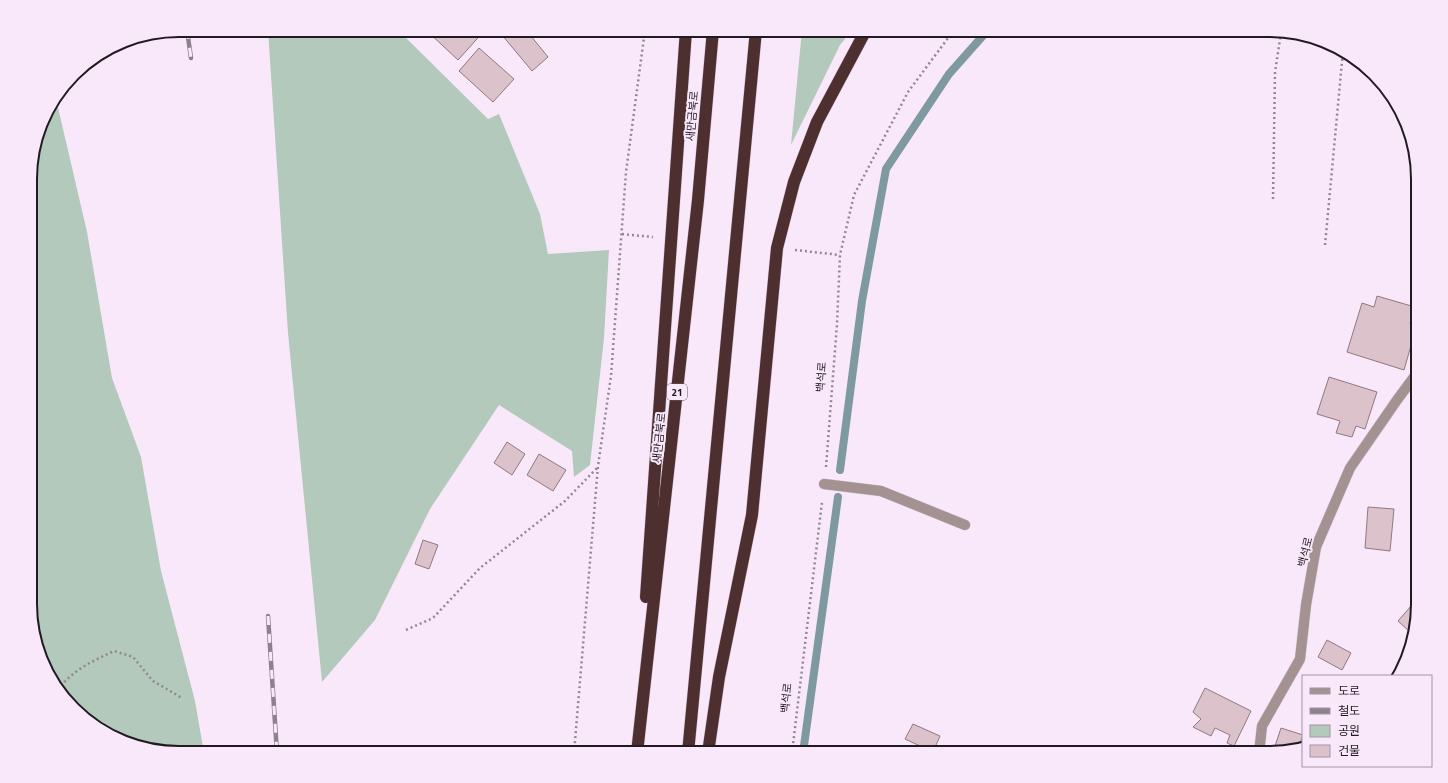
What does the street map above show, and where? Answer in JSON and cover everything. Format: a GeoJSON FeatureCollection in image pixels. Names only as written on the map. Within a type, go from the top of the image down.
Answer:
{"type":"FeatureCollection","features":[{"type":"Feature","properties":{"kind":"highway"},"geometry":{"type":"LineString","coordinates":[[636,746],[686,37]]}},
{"type":"Feature","properties":{"kind":"highway","name":"새만금북로"},"geometry":{"type":"LineString","coordinates":[[637,746],[698,200],[711,37]]}},
{"type":"Feature","properties":{"kind":"highway"},"geometry":{"type":"LineString","coordinates":[[689,746],[755,37]]}},
{"type":"Feature","properties":{"kind":"highway"},"geometry":{"type":"LineString","coordinates":[[709,746],[719,676],[752,515],[777,248],[794,182],[817,122],[862,37]]}},
{"type":"Feature","properties":{"kind":"street","name":"백석로"},"geometry":{"type":"LineString","coordinates":[[1260,746],[1262,726],[1300,659],[1306,605],[1316,547],[1350,468],[1411,381]]}},
{"type":"Feature","properties":{"kind":"street"},"geometry":{"type":"LineString","coordinates":[[824,484],[881,491],[965,525]]}},
{"type":"Feature","properties":{"kind":"path"},"geometry":{"type":"LineString","coordinates":[[575,746],[598,466],[611,376],[626,172],[644,37]]}},
{"type":"Feature","properties":{"kind":"path","name":"백석로"},"geometry":{"type":"LineString","coordinates":[[793,746],[824,484],[836,340],[840,255],[854,195],[908,92],[949,37]]}},
{"type":"Feature","properties":{"kind":"path"},"geometry":{"type":"LineString","coordinates":[[1273,199],[1275,72],[1280,37]]}},
{"type":"Feature","properties":{"kind":"path"},"geometry":{"type":"LineString","coordinates":[[1325,245],[1342,57]]}},
{"type":"Feature","properties":{"kind":"path"},"geometry":{"type":"LineString","coordinates":[[622,234],[655,237]]}},
{"type":"Feature","properties":{"kind":"path"},"geometry":{"type":"LineString","coordinates":[[792,250],[840,255]]}},
{"type":"Feature","properties":{"kind":"path"},"geometry":{"type":"LineString","coordinates":[[406,630],[433,618],[480,568],[564,501],[598,466]]}},
{"type":"Feature","properties":{"kind":"path"},"geometry":{"type":"LineString","coordinates":[[62,684],[86,664],[114,651],[133,658],[153,682],[182,698]]}},
{"type":"Feature","properties":{"kind":"green space"},"geometry":{"type":"Polygon","coordinates":[[[268,37],[405,37],[488,119],[499,114],[540,214],[548,254],[609,250],[604,338],[590,465],[574,477],[572,451],[499,405],[430,509],[375,620],[322,682],[288,333],[268,37]]]}},
{"type":"Feature","properties":{"kind":"green space"},"geometry":{"type":"Polygon","coordinates":[[[801,37],[846,37],[840,45],[791,145],[801,37]]]}},
{"type":"Feature","properties":{"kind":"green space"},"geometry":{"type":"Polygon","coordinates":[[[58,106],[87,232],[112,378],[141,457],[161,571],[195,701],[203,746],[160,745],[125,735],[92,717],[72,698],[56,675],[42,641],[37,613],[37,170],[42,142],[58,106]]]}},
{"type":"Feature","properties":{"kind":"building"},"geometry":{"type":"Polygon","coordinates":[[[433,37],[479,37],[458,60],[433,37]]]}},
{"type":"Feature","properties":{"kind":"building"},"geometry":{"type":"Polygon","coordinates":[[[504,37],[532,37],[548,57],[532,71],[504,37]]]}},
{"type":"Feature","properties":{"kind":"building"},"geometry":{"type":"Polygon","coordinates":[[[479,48],[514,79],[493,102],[459,71],[479,48]]]}},
{"type":"Feature","properties":{"kind":"building"},"geometry":{"type":"Polygon","coordinates":[[[1377,296],[1411,306],[1411,346],[1404,370],[1347,352],[1362,303],[1374,307],[1377,296]]]}},
{"type":"Feature","properties":{"kind":"building"},"geometry":{"type":"Polygon","coordinates":[[[1329,377],[1377,392],[1365,429],[1356,426],[1352,437],[1336,433],[1340,421],[1317,414],[1329,377]]]}},
{"type":"Feature","properties":{"kind":"building"},"geometry":{"type":"Polygon","coordinates":[[[507,442],[525,454],[512,475],[494,463],[507,442]]]}},
{"type":"Feature","properties":{"kind":"building"},"geometry":{"type":"Polygon","coordinates":[[[539,454],[566,470],[553,491],[527,475],[539,454]]]}},
{"type":"Feature","properties":{"kind":"building"},"geometry":{"type":"Polygon","coordinates":[[[1368,507],[1394,509],[1390,551],[1365,548],[1368,507]]]}},
{"type":"Feature","properties":{"kind":"building"},"geometry":{"type":"Polygon","coordinates":[[[423,540],[438,545],[429,569],[415,564],[423,540]]]}},
{"type":"Feature","properties":{"kind":"building"},"geometry":{"type":"Polygon","coordinates":[[[1411,606],[1408,631],[1398,621],[1411,606]]]}},
{"type":"Feature","properties":{"kind":"building"},"geometry":{"type":"Polygon","coordinates":[[[1327,640],[1351,653],[1342,670],[1318,657],[1327,640]]]}},
{"type":"Feature","properties":{"kind":"building"},"geometry":{"type":"Polygon","coordinates":[[[1205,688],[1251,711],[1234,746],[1227,743],[1230,735],[1215,728],[1211,736],[1193,727],[1201,719],[1193,712],[1205,688]]]}},
{"type":"Feature","properties":{"kind":"building"},"geometry":{"type":"Polygon","coordinates":[[[913,724],[940,736],[936,746],[920,746],[905,739],[913,724]]]}},
{"type":"Feature","properties":{"kind":"building"},"geometry":{"type":"Polygon","coordinates":[[[1281,728],[1302,735],[1300,742],[1275,746],[1281,728]]]}},
{"type":"Feature","properties":{"kind":"waterway"},"geometry":{"type":"LineString","coordinates":[[840,470],[862,301],[886,169],[949,74],[982,37]]}},
{"type":"Feature","properties":{"kind":"waterway"},"geometry":{"type":"LineString","coordinates":[[804,746],[838,497]]}},
{"type":"Feature","properties":{"kind":"railway"},"geometry":{"type":"LineString","coordinates":[[188,37],[191,58]]}},
{"type":"Feature","properties":{"kind":"railway"},"geometry":{"type":"LineString","coordinates":[[268,616],[277,746]]}}]}
